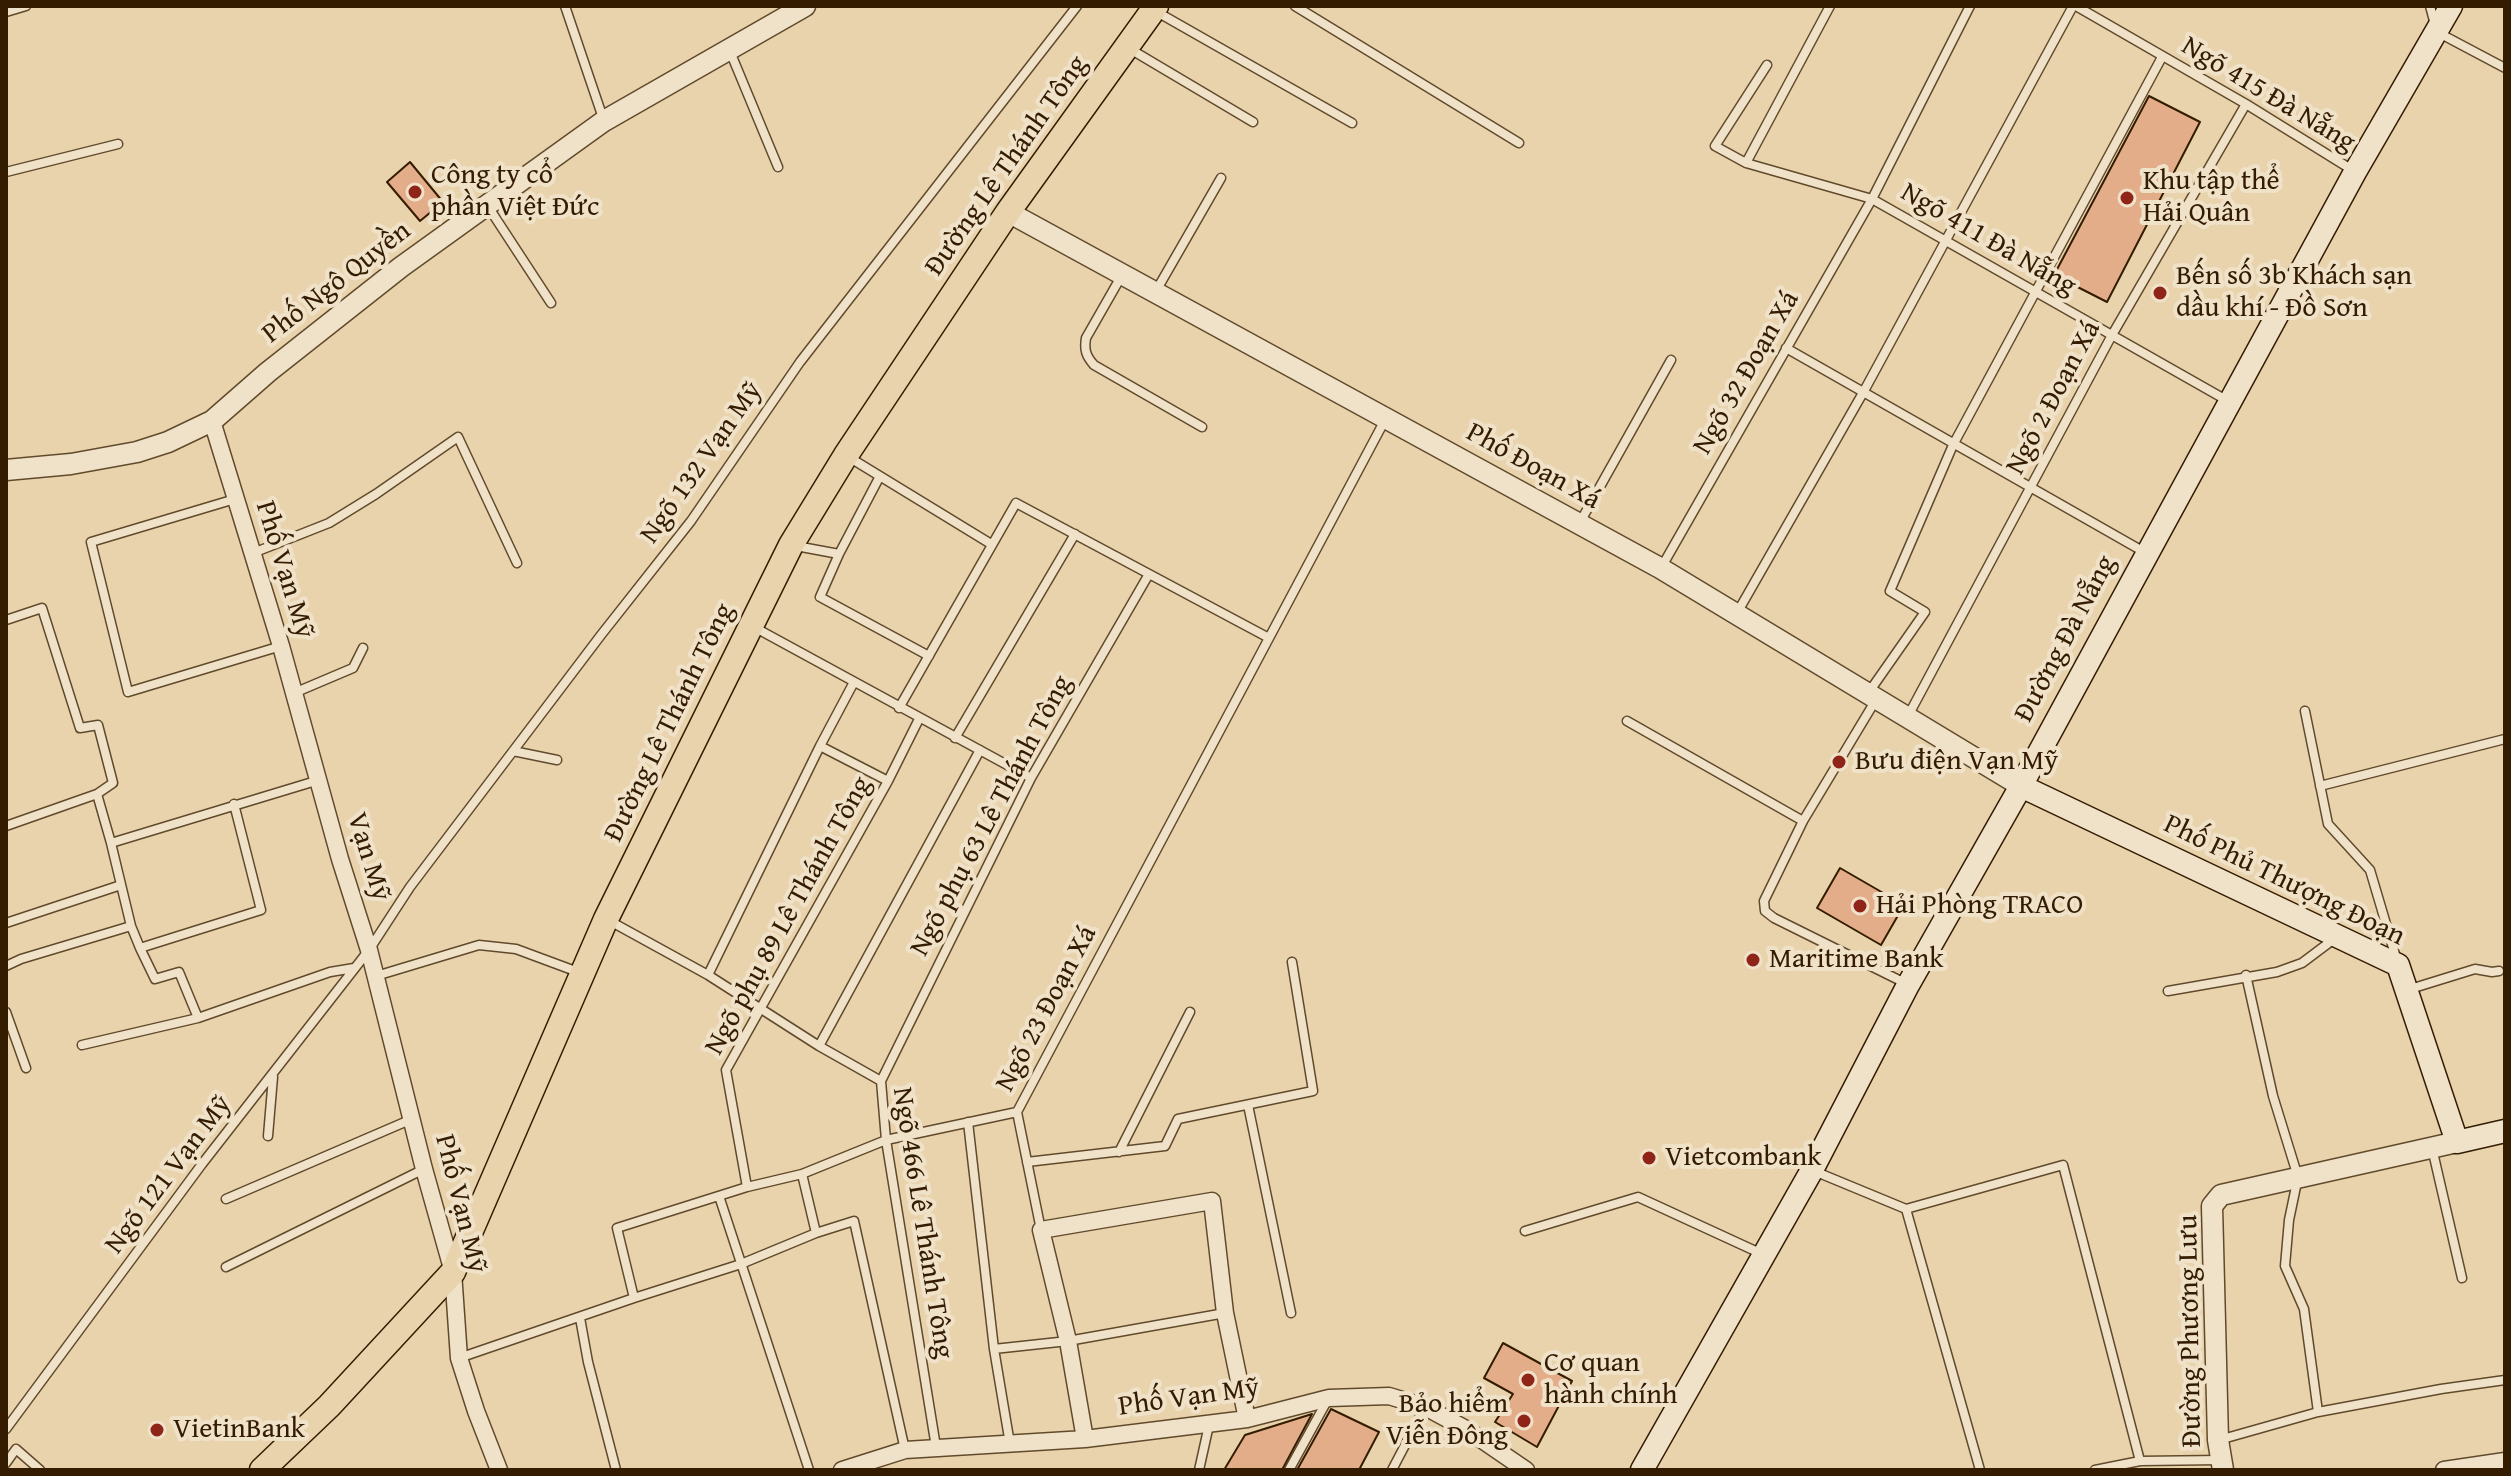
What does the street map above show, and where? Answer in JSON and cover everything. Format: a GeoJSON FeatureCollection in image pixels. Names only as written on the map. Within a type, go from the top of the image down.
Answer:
{"type":"FeatureCollection","features":[{"type":"Feature","properties":{"kind":"main road","name":"Đường Đà Nẵng"},"geometry":{"type":"LineString","coordinates":[[1642,1470],[1812,1170],[1908,985],[2021,786],[2355,172],[2451,6]]}},
{"type":"Feature","properties":{"kind":"main road","name":"Đường Lê Thánh Tông"},"geometry":{"type":"LineString","coordinates":[[262,1470],[329,1406],[453,1272],[606,919],[791,545],[846,455],[1008,212],[1154,8]]}},
{"type":"Feature","properties":{"kind":"main road","name":"Phố Phủ Thượng Đoạn"},"geometry":{"type":"LineString","coordinates":[[2021,786],[2398,965],[2457,1142]]}},
{"type":"Feature","properties":{"kind":"main road"},"geometry":{"type":"LineString","coordinates":[[2457,1142],[2505,1131]]}},
{"type":"Feature","properties":{"kind":"street","name":"Phố Ngô Quyền"},"geometry":{"type":"LineString","coordinates":[[6,470],[71,464],[137,452],[168,442],[212,421],[268,372],[401,267],[604,121],[805,6]]}},
{"type":"Feature","properties":{"kind":"street","name":"Phố Đoạn Xá"},"geometry":{"type":"LineString","coordinates":[[1008,212],[1660,568],[2021,786]]}},
{"type":"Feature","properties":{"kind":"street","name":"Phố Vạn Mỹ"},"geometry":{"type":"LineString","coordinates":[[212,421],[319,780]]}},
{"type":"Feature","properties":{"kind":"street","name":"Vạn Mỹ"},"geometry":{"type":"LineString","coordinates":[[319,780],[369,950]]}},
{"type":"Feature","properties":{"kind":"street","name":"Phố Vạn Mỹ"},"geometry":{"type":"LineString","coordinates":[[369,950],[453,1272],[459,1358],[499,1470]]}},
{"type":"Feature","properties":{"kind":"street","name":"Đường Phương Lưu"},"geometry":{"type":"LineString","coordinates":[[2221,1457],[2212,1206],[2221,1195],[2457,1142]]}},
{"type":"Feature","properties":{"kind":"street"},"geometry":{"type":"LineString","coordinates":[[1085,1439],[1068,1341],[1041,1230],[1212,1201],[1225,1313],[1247,1419]]}},
{"type":"Feature","properties":{"kind":"street","name":"Phố Vạn Mỹ"},"geometry":{"type":"LineString","coordinates":[[842,1470],[905,1450],[1085,1439],[1247,1419],[1329,1398],[1389,1396],[1425,1407],[1466,1429],[1516,1468]]}},
{"type":"Feature","properties":{"kind":"street"},"geometry":{"type":"LineString","coordinates":[[2444,1470],[2505,1461]]}},
{"type":"Feature","properties":{"kind":"lane"},"geometry":{"type":"LineString","coordinates":[[6,12],[26,6]]}},
{"type":"Feature","properties":{"kind":"lane"},"geometry":{"type":"LineString","coordinates":[[565,6],[604,121]]}},
{"type":"Feature","properties":{"kind":"lane","name":"Ngõ 132 Vạn Mỹ"},"geometry":{"type":"LineString","coordinates":[[369,950],[410,887],[691,521],[800,362],[1077,6]]}},
{"type":"Feature","properties":{"kind":"lane"},"geometry":{"type":"LineString","coordinates":[[1295,6],[1519,143]]}},
{"type":"Feature","properties":{"kind":"lane"},"geometry":{"type":"LineString","coordinates":[[1746,163],[1830,6]]}},
{"type":"Feature","properties":{"kind":"lane","name":"Ngõ 411 Đà Nẵng"},"geometry":{"type":"LineString","coordinates":[[1970,6],[1872,199],[2229,402]]}},
{"type":"Feature","properties":{"kind":"lane"},"geometry":{"type":"LineString","coordinates":[[1737,614],[1864,391],[2075,6]]}},
{"type":"Feature","properties":{"kind":"lane","name":"Ngõ 415 Đà Nẵng"},"geometry":{"type":"LineString","coordinates":[[2075,6],[2246,104],[2355,172]]}},
{"type":"Feature","properties":{"kind":"lane"},"geometry":{"type":"LineString","coordinates":[[2430,6],[2437,32],[2505,68]]}},
{"type":"Feature","properties":{"kind":"lane"},"geometry":{"type":"LineString","coordinates":[[1154,8],[1352,123]]}},
{"type":"Feature","properties":{"kind":"lane"},"geometry":{"type":"LineString","coordinates":[[1127,47],[1253,122]]}},
{"type":"Feature","properties":{"kind":"lane"},"geometry":{"type":"LineString","coordinates":[[728,48],[778,167]]}},
{"type":"Feature","properties":{"kind":"lane"},"geometry":{"type":"LineString","coordinates":[[1908,985],[1774,918],[1765,911],[1764,901],[1803,821],[1873,695],[1925,612],[1890,591],[1953,445],[2162,57]]}},
{"type":"Feature","properties":{"kind":"lane"},"geometry":{"type":"LineString","coordinates":[[1767,65],[1715,146],[1746,163],[1872,199]]}},
{"type":"Feature","properties":{"kind":"lane","name":"Ngõ 2 Đoạn Xá"},"geometry":{"type":"LineString","coordinates":[[1907,716],[2112,335],[2246,104]]}},
{"type":"Feature","properties":{"kind":"lane"},"geometry":{"type":"LineString","coordinates":[[6,172],[118,144]]}},
{"type":"Feature","properties":{"kind":"lane"},"geometry":{"type":"LineString","coordinates":[[1155,291],[1221,178]]}},
{"type":"Feature","properties":{"kind":"lane","name":"Ngõ 32 Đoạn Xá"},"geometry":{"type":"LineString","coordinates":[[1660,568],[1872,199]]}},
{"type":"Feature","properties":{"kind":"lane"},"geometry":{"type":"LineString","coordinates":[[486,205],[551,303]]}},
{"type":"Feature","properties":{"kind":"lane"},"geometry":{"type":"LineString","coordinates":[[1123,274],[1086,338],[1084,349],[1088,358],[1094,365],[1202,427]]}},
{"type":"Feature","properties":{"kind":"lane"},"geometry":{"type":"LineString","coordinates":[[1786,348],[2146,554]]}},
{"type":"Feature","properties":{"kind":"lane"},"geometry":{"type":"LineString","coordinates":[[1579,525],[1671,360]]}},
{"type":"Feature","properties":{"kind":"lane","name":"Ngõ 23 Đoạn Xá"},"geometry":{"type":"LineString","coordinates":[[634,1298],[617,1228],[747,1187],[802,1174],[886,1140],[1017,1112],[1386,417]]}},
{"type":"Feature","properties":{"kind":"lane"},"geometry":{"type":"LineString","coordinates":[[252,553],[329,523],[458,437],[517,563]]}},
{"type":"Feature","properties":{"kind":"lane"},"geometry":{"type":"LineString","coordinates":[[846,455],[991,544]]}},
{"type":"Feature","properties":{"kind":"lane"},"geometry":{"type":"LineString","coordinates":[[880,476],[820,597],[929,656]]}},
{"type":"Feature","properties":{"kind":"lane"},"geometry":{"type":"LineString","coordinates":[[235,499],[91,542],[128,692],[281,646]]}},
{"type":"Feature","properties":{"kind":"lane"},"geometry":{"type":"LineString","coordinates":[[899,708],[1016,503],[1269,638]]}},
{"type":"Feature","properties":{"kind":"lane"},"geometry":{"type":"LineString","coordinates":[[955,738],[1075,534]]}},
{"type":"Feature","properties":{"kind":"lane"},"geometry":{"type":"LineString","coordinates":[[791,545],[839,554]]}},
{"type":"Feature","properties":{"kind":"lane","name":"Ngõ phụ 63 Lê Thánh Tông"},"geometry":{"type":"LineString","coordinates":[[881,1081],[1031,778],[1149,574]]}},
{"type":"Feature","properties":{"kind":"lane"},"geometry":{"type":"LineString","coordinates":[[6,620],[42,608],[80,728],[98,725],[113,783],[97,794],[6,826]]}},
{"type":"Feature","properties":{"kind":"lane"},"geometry":{"type":"LineString","coordinates":[[751,626],[1031,778]]}},
{"type":"Feature","properties":{"kind":"lane"},"geometry":{"type":"LineString","coordinates":[[293,693],[353,668],[363,648]]}},
{"type":"Feature","properties":{"kind":"lane"},"geometry":{"type":"LineString","coordinates":[[708,975],[854,682]]}},
{"type":"Feature","properties":{"kind":"lane"},"geometry":{"type":"LineString","coordinates":[[2305,711],[2328,824],[2370,870],[2398,965]]}},
{"type":"Feature","properties":{"kind":"lane","name":"Ngõ phụ 89 Lê Thánh Tông"},"geometry":{"type":"LineString","coordinates":[[747,1187],[726,1070],[888,781],[919,719]]}},
{"type":"Feature","properties":{"kind":"lane"},"geometry":{"type":"LineString","coordinates":[[1627,721],[1803,821]]}},
{"type":"Feature","properties":{"kind":"lane"},"geometry":{"type":"LineString","coordinates":[[2320,786],[2505,739]]}},
{"type":"Feature","properties":{"kind":"lane"},"geometry":{"type":"LineString","coordinates":[[820,746],[888,781]]}},
{"type":"Feature","properties":{"kind":"lane"},"geometry":{"type":"LineString","coordinates":[[819,1046],[980,750]]}},
{"type":"Feature","properties":{"kind":"lane"},"geometry":{"type":"LineString","coordinates":[[513,751],[557,760]]}},
{"type":"Feature","properties":{"kind":"lane"},"geometry":{"type":"LineString","coordinates":[[111,843],[319,780]]}},
{"type":"Feature","properties":{"kind":"lane"},"geometry":{"type":"LineString","coordinates":[[97,794],[131,926],[140,948],[155,979],[179,972],[198,1018]]}},
{"type":"Feature","properties":{"kind":"lane"},"geometry":{"type":"LineString","coordinates":[[140,948],[261,910],[234,804]]}},
{"type":"Feature","properties":{"kind":"lane"},"geometry":{"type":"LineString","coordinates":[[6,923],[121,885]]}},
{"type":"Feature","properties":{"kind":"lane","name":"Ngõ 466 Lê Thánh Tông"},"geometry":{"type":"LineString","coordinates":[[606,919],[708,975],[819,1046],[881,1081],[886,1140],[936,1447]]}},
{"type":"Feature","properties":{"kind":"lane"},"geometry":{"type":"LineString","coordinates":[[6,966],[131,926]]}},
{"type":"Feature","properties":{"kind":"lane"},"geometry":{"type":"LineString","coordinates":[[2168,991],[2277,972],[2302,963],[2338,937]]}},
{"type":"Feature","properties":{"kind":"lane"},"geometry":{"type":"LineString","coordinates":[[376,976],[479,945],[516,949],[582,974]]}},
{"type":"Feature","properties":{"kind":"lane","name":"Ngõ 121 Vạn Mỹ"},"geometry":{"type":"LineString","coordinates":[[6,1429],[202,1164],[369,950]]}},
{"type":"Feature","properties":{"kind":"lane"},"geometry":{"type":"LineString","coordinates":[[1027,1162],[1165,1146],[1178,1119],[1313,1091],[1292,962]]}},
{"type":"Feature","properties":{"kind":"lane"},"geometry":{"type":"LineString","coordinates":[[82,1045],[198,1018],[330,972],[355,968]]}},
{"type":"Feature","properties":{"kind":"lane"},"geometry":{"type":"LineString","coordinates":[[2407,990],[2475,969],[2499,971]]}},
{"type":"Feature","properties":{"kind":"lane"},"geometry":{"type":"LineString","coordinates":[[2246,975],[2273,1096],[2298,1177],[2289,1220],[2285,1266],[2304,1309],[2318,1412]]}},
{"type":"Feature","properties":{"kind":"lane"},"geometry":{"type":"LineString","coordinates":[[6,1012],[26,1068]]}},
{"type":"Feature","properties":{"kind":"lane"},"geometry":{"type":"LineString","coordinates":[[1119,1152],[1190,1012]]}},
{"type":"Feature","properties":{"kind":"lane"},"geometry":{"type":"LineString","coordinates":[[268,1136],[273,1074]]}},
{"type":"Feature","properties":{"kind":"lane"},"geometry":{"type":"LineString","coordinates":[[1248,1105],[1291,1313]]}},
{"type":"Feature","properties":{"kind":"lane"},"geometry":{"type":"LineString","coordinates":[[1017,1112],[1041,1230]]}},
{"type":"Feature","properties":{"kind":"lane"},"geometry":{"type":"LineString","coordinates":[[226,1199],[412,1119]]}},
{"type":"Feature","properties":{"kind":"lane"},"geometry":{"type":"LineString","coordinates":[[968,1122],[994,1349],[1010,1444]]}},
{"type":"Feature","properties":{"kind":"lane"},"geometry":{"type":"LineString","coordinates":[[2432,1148],[2462,1278]]}},
{"type":"Feature","properties":{"kind":"lane"},"geometry":{"type":"LineString","coordinates":[[1812,1170],[1906,1209],[2063,1165],[2140,1461]]}},
{"type":"Feature","properties":{"kind":"lane"},"geometry":{"type":"LineString","coordinates":[[226,1267],[424,1169]]}},
{"type":"Feature","properties":{"kind":"lane"},"geometry":{"type":"LineString","coordinates":[[802,1174],[816,1233]]}},
{"type":"Feature","properties":{"kind":"lane"},"geometry":{"type":"LineString","coordinates":[[719,1196],[809,1470]]}},
{"type":"Feature","properties":{"kind":"lane"},"geometry":{"type":"LineString","coordinates":[[1525,1231],[1638,1197],[1763,1254]]}},
{"type":"Feature","properties":{"kind":"lane"},"geometry":{"type":"LineString","coordinates":[[1906,1209],[1980,1470]]}},
{"type":"Feature","properties":{"kind":"lane"},"geometry":{"type":"LineString","coordinates":[[459,1358],[741,1264],[854,1221],[905,1450]]}},
{"type":"Feature","properties":{"kind":"lane"},"geometry":{"type":"LineString","coordinates":[[994,1349],[1068,1341],[1225,1313]]}},
{"type":"Feature","properties":{"kind":"lane"},"geometry":{"type":"LineString","coordinates":[[580,1318],[616,1470]]}},
{"type":"Feature","properties":{"kind":"lane"},"geometry":{"type":"LineString","coordinates":[[2095,1470],[2140,1461],[2221,1457],[2318,1412],[2505,1380]]}},
{"type":"Feature","properties":{"kind":"lane"},"geometry":{"type":"LineString","coordinates":[[1289,1470],[1329,1398]]}},
{"type":"Feature","properties":{"kind":"lane"},"geometry":{"type":"LineString","coordinates":[[1392,1470],[1425,1407]]}},
{"type":"Feature","properties":{"kind":"lane"},"geometry":{"type":"LineString","coordinates":[[1199,1470],[1209,1425]]}},
{"type":"Feature","properties":{"kind":"lane"},"geometry":{"type":"LineString","coordinates":[[6,1463],[16,1449],[40,1470]]}},
{"type":"Feature","properties":{"kind":"building","name":"Khu tập thể Hải Quân"},"geometry":{"type":"Polygon","coordinates":[[[2149,96],[2200,122],[2107,302],[2054,275],[2149,96]]]}},
{"type":"Feature","properties":{"kind":"building","name":"Công ty cổ phần Việt Đức"},"geometry":{"type":"Polygon","coordinates":[[[410,162],[443,202],[420,221],[387,182],[410,162]]]}},
{"type":"Feature","properties":{"kind":"building","name":"Hải Phòng TRACO"},"geometry":{"type":"Polygon","coordinates":[[[1840,868],[1904,905],[1881,945],[1817,908],[1840,868]]]}},
{"type":"Feature","properties":{"kind":"building","name":"Cơ quan hành chính"},"geometry":{"type":"Polygon","coordinates":[[[1503,1343],[1572,1381],[1537,1447],[1495,1422],[1513,1394],[1484,1378],[1503,1343]]]}},
{"type":"Feature","properties":{"kind":"building"},"geometry":{"type":"Polygon","coordinates":[[[1331,1409],[1379,1432],[1359,1470],[1297,1470],[1331,1409]]]}},
{"type":"Feature","properties":{"kind":"building"},"geometry":{"type":"Polygon","coordinates":[[[1312,1414],[1282,1470],[1224,1470],[1245,1435],[1312,1414]]]}},
{"type":"Feature","properties":{"kind":"place","name":"Công ty cổ phần Việt Đức"},"geometry":{"type":"Point","coordinates":[415,192]}},
{"type":"Feature","properties":{"kind":"place","name":"Khu tập thể Hải Quân"},"geometry":{"type":"Point","coordinates":[2127,198]}},
{"type":"Feature","properties":{"kind":"place","name":"Bến số 3b Khách sạn dầu khí - Đồ Sơn"},"geometry":{"type":"Point","coordinates":[2160,293]}},
{"type":"Feature","properties":{"kind":"place","name":"Bưu điện Vạn Mỹ"},"geometry":{"type":"Point","coordinates":[1839,762]}},
{"type":"Feature","properties":{"kind":"place","name":"Hải Phòng TRACO"},"geometry":{"type":"Point","coordinates":[1860,906]}},
{"type":"Feature","properties":{"kind":"place","name":"Maritime Bank"},"geometry":{"type":"Point","coordinates":[1753,960]}},
{"type":"Feature","properties":{"kind":"place","name":"Vietcombank"},"geometry":{"type":"Point","coordinates":[1649,1158]}},
{"type":"Feature","properties":{"kind":"place","name":"Cơ quan hành chính"},"geometry":{"type":"Point","coordinates":[1528,1380]}},
{"type":"Feature","properties":{"kind":"place","name":"Bảo hiểm Viễn Đông"},"geometry":{"type":"Point","coordinates":[1524,1421]}},
{"type":"Feature","properties":{"kind":"place","name":"VietinBank"},"geometry":{"type":"Point","coordinates":[157,1430]}}]}
